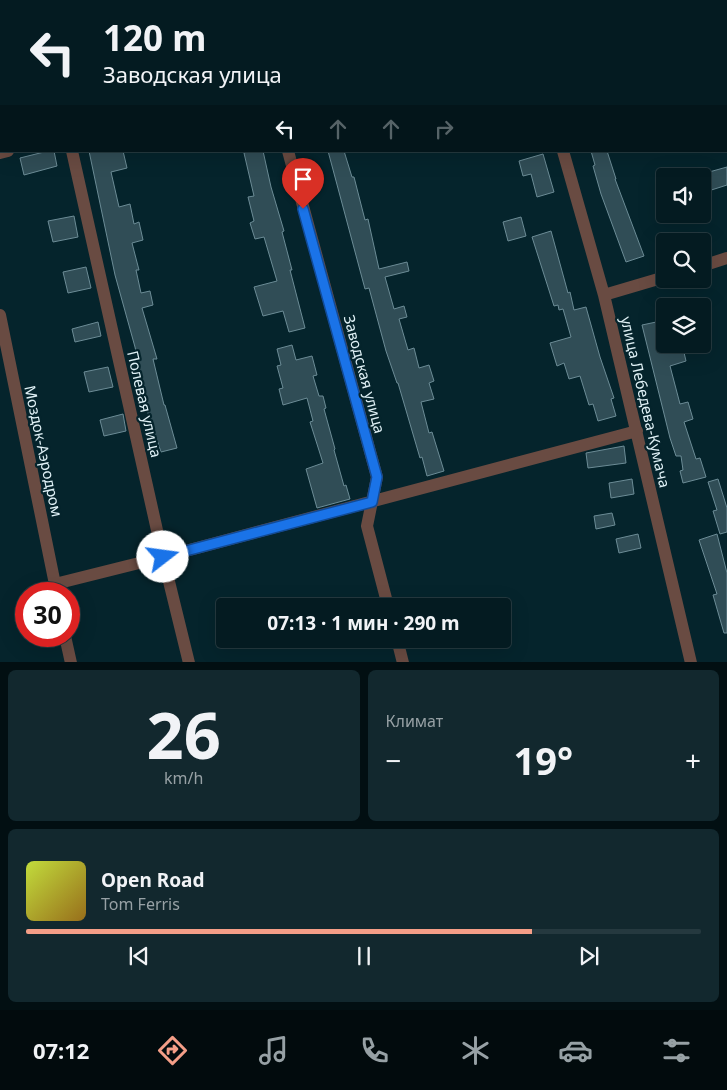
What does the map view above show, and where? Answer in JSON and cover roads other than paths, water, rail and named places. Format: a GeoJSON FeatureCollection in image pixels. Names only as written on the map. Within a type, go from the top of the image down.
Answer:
{"type":"FeatureCollection","features":[{"type":"Feature","properties":{"kind":"street","name":"Полевая улица"},"geometry":{"type":"LineString","coordinates":[[72,152],[163,557],[189,662]]}},
{"type":"Feature","properties":{"kind":"street","name":"Заводская улица"},"geometry":{"type":"LineString","coordinates":[[288,152],[377,477],[367,526],[386,598]]}},
{"type":"Feature","properties":{"kind":"street","name":"улица Лебедева-Кумача"},"geometry":{"type":"LineString","coordinates":[[563,152],[604,295],[691,662]]}},
{"type":"Feature","properties":{"kind":"street"},"geometry":{"type":"LineString","coordinates":[[711,263],[727,258]]}},
{"type":"Feature","properties":{"kind":"street"},"geometry":{"type":"LineString","coordinates":[[604,295],[656,280]]}},
{"type":"Feature","properties":{"kind":"street","name":"Моздок-Аэродром"},"geometry":{"type":"LineString","coordinates":[[0,315],[55,582]]}},
{"type":"Feature","properties":{"kind":"street"},"geometry":{"type":"LineString","coordinates":[[79,582],[163,557],[636,432]]}},
{"type":"Feature","properties":{"kind":"street"},"geometry":{"type":"LineString","coordinates":[[68,647],[71,662]]}},
{"type":"Feature","properties":{"kind":"street"},"geometry":{"type":"LineString","coordinates":[[399,648],[403,662]]}}]}
